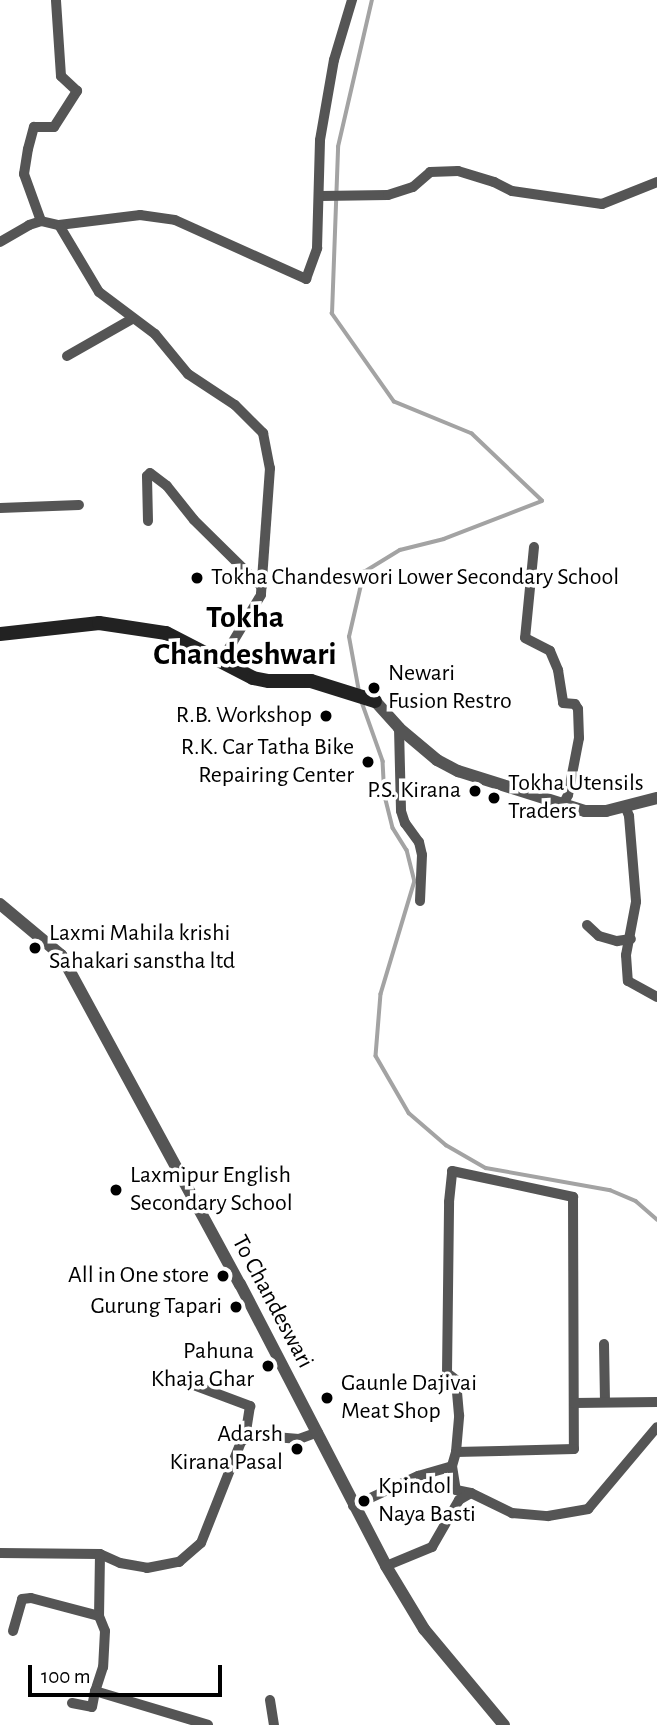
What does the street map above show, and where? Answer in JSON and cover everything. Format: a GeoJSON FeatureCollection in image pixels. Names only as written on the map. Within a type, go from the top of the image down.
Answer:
{"type":"FeatureCollection","features":[{"type":"Feature","properties":{"kind":"main road"},"geometry":{"type":"LineString","coordinates":[[0,634],[99,623],[166,633],[253,678],[269,681],[311,681],[374,701]]}},
{"type":"Feature","properties":{"kind":"street"},"geometry":{"type":"LineString","coordinates":[[41,222],[24,174],[34,127],[54,127],[77,91],[61,76],[56,0]]}},
{"type":"Feature","properties":{"kind":"street"},"geometry":{"type":"LineString","coordinates":[[0,242],[29,225],[41,222],[59,225],[140,215],[175,220],[306,279],[317,248],[321,195],[320,140],[334,60],[352,0]]}},
{"type":"Feature","properties":{"kind":"street"},"geometry":{"type":"LineString","coordinates":[[321,195],[388,195],[413,187],[430,172],[458,171],[495,182],[512,191],[602,204],[657,182]]}},
{"type":"Feature","properties":{"kind":"street"},"geometry":{"type":"LineString","coordinates":[[59,225],[99,292],[155,334],[188,374],[235,405],[263,433],[271,468],[262,587],[255,606],[222,660]]}},
{"type":"Feature","properties":{"kind":"street"},"geometry":{"type":"LineString","coordinates":[[67,356],[132,319]]}},
{"type":"Feature","properties":{"kind":"street"},"geometry":{"type":"LineString","coordinates":[[148,521],[147,476],[150,474],[167,486],[194,520],[262,587]]}},
{"type":"Feature","properties":{"kind":"street"},"geometry":{"type":"LineString","coordinates":[[0,508],[79,505]]}},
{"type":"Feature","properties":{"kind":"street"},"geometry":{"type":"LineString","coordinates":[[534,547],[525,638],[550,651],[558,670],[563,703],[575,704],[578,709],[579,738],[568,795],[563,804]]}},
{"type":"Feature","properties":{"kind":"street"},"geometry":{"type":"LineString","coordinates":[[374,701],[399,728],[448,767],[595,812],[657,798]]}},
{"type":"Feature","properties":{"kind":"street"},"geometry":{"type":"LineString","coordinates":[[399,728],[401,811],[405,823],[419,842],[422,855],[420,901]]}},
{"type":"Feature","properties":{"kind":"street"},"geometry":{"type":"LineString","coordinates":[[625,806],[629,816],[636,902],[626,955],[628,981],[657,997]]}},
{"type":"Feature","properties":{"kind":"street","name":"To Chandeswari"},"geometry":{"type":"LineString","coordinates":[[0,904],[61,955],[318,1432],[353,1506],[386,1566],[424,1629],[504,1725]]}},
{"type":"Feature","properties":{"kind":"street"},"geometry":{"type":"LineString","coordinates":[[587,925],[599,936],[617,941],[631,939]]}},
{"type":"Feature","properties":{"kind":"street"},"geometry":{"type":"LineString","coordinates":[[456,1452],[560,1447],[574,1449],[573,1197],[452,1171],[449,1202],[447,1373],[456,1380],[459,1415],[452,1466],[456,1490],[471,1493],[512,1513],[548,1516],[588,1509],[657,1427]]}},
{"type":"Feature","properties":{"kind":"street"},"geometry":{"type":"LineString","coordinates":[[604,1344],[605,1402]]}},
{"type":"Feature","properties":{"kind":"street"},"geometry":{"type":"LineString","coordinates":[[0,1553],[100,1554],[120,1563],[147,1568],[179,1562],[201,1543],[245,1438],[250,1406],[183,1381]]}},
{"type":"Feature","properties":{"kind":"street"},"geometry":{"type":"LineString","coordinates":[[574,1403],[657,1402]]}},
{"type":"Feature","properties":{"kind":"street"},"geometry":{"type":"LineString","coordinates":[[245,1438],[250,1434],[299,1439],[318,1432]]}},
{"type":"Feature","properties":{"kind":"street"},"geometry":{"type":"LineString","coordinates":[[353,1506],[418,1476],[452,1466]]}},
{"type":"Feature","properties":{"kind":"street"},"geometry":{"type":"LineString","coordinates":[[386,1566],[432,1547],[459,1500],[471,1493]]}},
{"type":"Feature","properties":{"kind":"street"},"geometry":{"type":"LineString","coordinates":[[72,1703],[92,1706],[103,1667],[105,1631],[99,1616],[100,1554]]}},
{"type":"Feature","properties":{"kind":"street"},"geometry":{"type":"LineString","coordinates":[[13,1631],[22,1599],[31,1598],[99,1616]]}},
{"type":"Feature","properties":{"kind":"street"},"geometry":{"type":"LineString","coordinates":[[95,1691],[187,1721],[208,1725]]}},
{"type":"Feature","properties":{"kind":"street"},"geometry":{"type":"LineString","coordinates":[[270,1700],[274,1725]]}},
{"type":"Feature","properties":{"kind":"waterway"},"geometry":{"type":"LineString","coordinates":[[359,692],[349,637],[364,572],[400,550],[444,539],[542,501],[472,434],[394,402],[332,314],[338,147],[372,0]]}},
{"type":"Feature","properties":{"kind":"waterway"},"geometry":{"type":"LineString","coordinates":[[362,702],[383,761],[385,796],[393,828],[407,850],[415,881],[381,994],[376,1056],[409,1113],[446,1145],[486,1168],[610,1190],[636,1201],[657,1219]]}},
{"type":"Feature","properties":{"kind":"place","name":"Tokha Chandeswori Lower Secondary School"},"geometry":{"type":"Point","coordinates":[197,578]}},
{"type":"Feature","properties":{"kind":"place","name":"Newari Fusion Restro"},"geometry":{"type":"Point","coordinates":[374,688]}},
{"type":"Feature","properties":{"kind":"place","name":"R.B. Workshop"},"geometry":{"type":"Point","coordinates":[326,716]}},
{"type":"Feature","properties":{"kind":"place","name":"R.K. Car Tatha Bike Repairing Center"},"geometry":{"type":"Point","coordinates":[368,762]}},
{"type":"Feature","properties":{"kind":"place","name":"P.S. Kirana"},"geometry":{"type":"Point","coordinates":[475,791]}},
{"type":"Feature","properties":{"kind":"place","name":"Tokha Utensils Traders"},"geometry":{"type":"Point","coordinates":[494,798]}},
{"type":"Feature","properties":{"kind":"place","name":"Laxmi Mahila krishi Sahakari sanstha ltd"},"geometry":{"type":"Point","coordinates":[35,948]}},
{"type":"Feature","properties":{"kind":"place","name":"Laxmipur English Secondary School"},"geometry":{"type":"Point","coordinates":[116,1190]}},
{"type":"Feature","properties":{"kind":"place","name":"All in One store"},"geometry":{"type":"Point","coordinates":[223,1276]}},
{"type":"Feature","properties":{"kind":"place","name":"Gurung Tapari"},"geometry":{"type":"Point","coordinates":[236,1307]}},
{"type":"Feature","properties":{"kind":"place","name":"Pahuna Khaja Ghar"},"geometry":{"type":"Point","coordinates":[268,1366]}},
{"type":"Feature","properties":{"kind":"place","name":"Gaunle Dajivai Meat Shop"},"geometry":{"type":"Point","coordinates":[327,1398]}},
{"type":"Feature","properties":{"kind":"place","name":"Adarsh Kirana Pasal"},"geometry":{"type":"Point","coordinates":[297,1449]}},
{"type":"Feature","properties":{"kind":"place","name":"Kpindol Naya Basti"},"geometry":{"type":"Point","coordinates":[364,1501]}},
{"type":"Feature","properties":{"kind":"district","name":"Tokha Chandeshwari"},"geometry":{"type":"Point","coordinates":[245,636]}}]}
